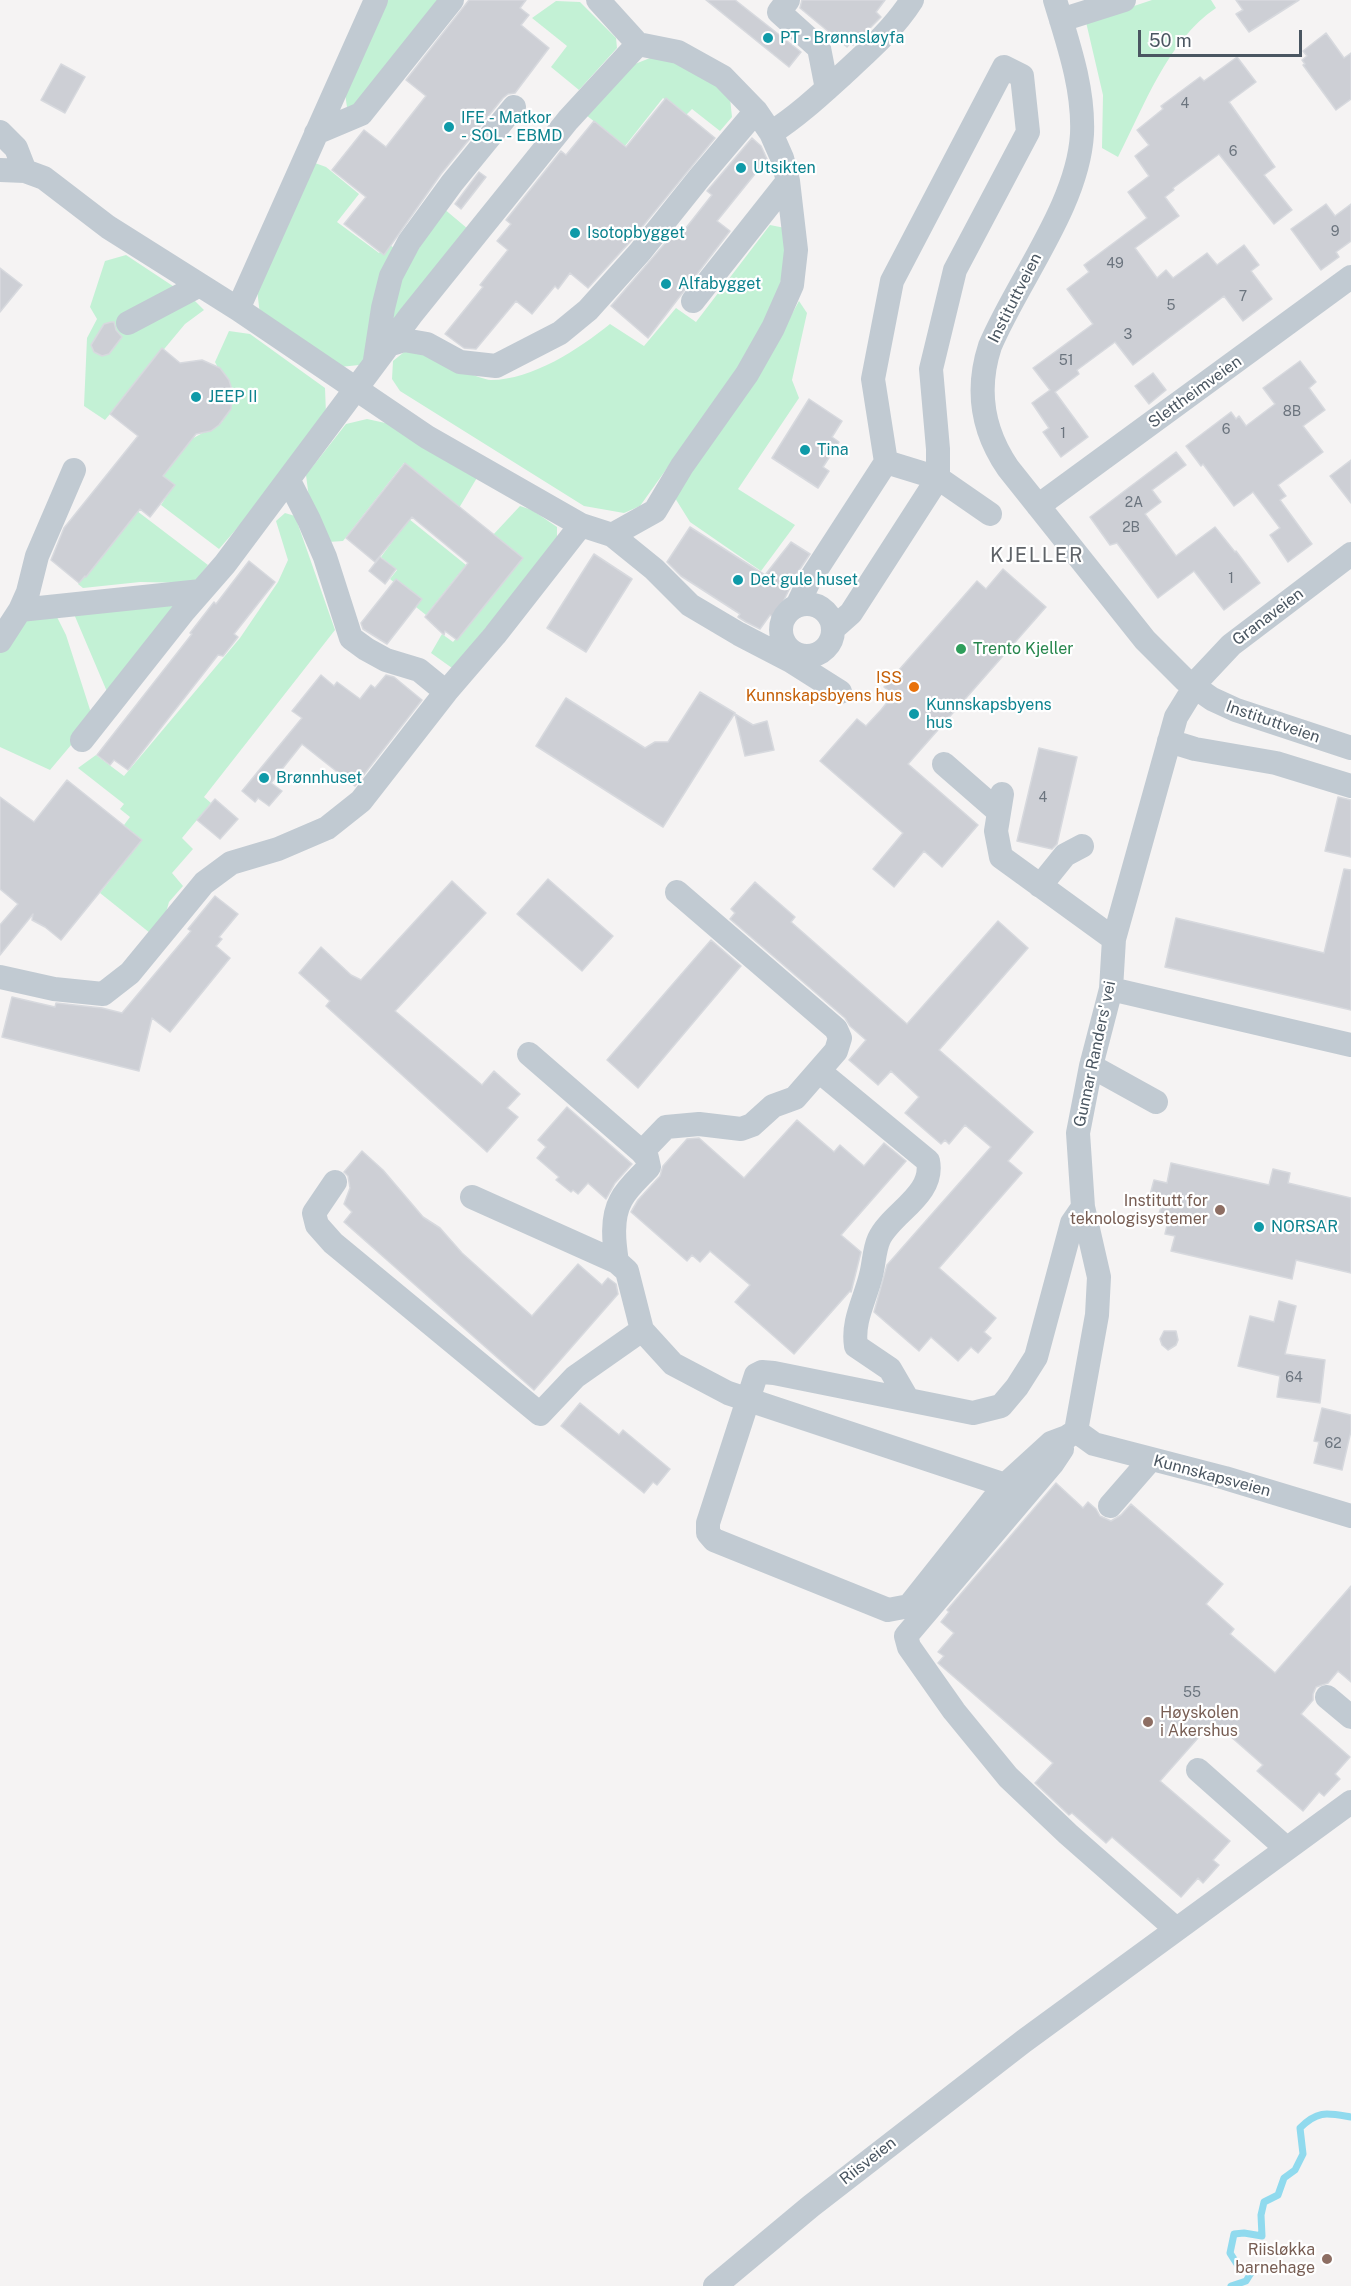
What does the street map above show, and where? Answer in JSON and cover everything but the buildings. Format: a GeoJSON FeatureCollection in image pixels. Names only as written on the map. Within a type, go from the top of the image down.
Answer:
{"type":"FeatureCollection","features":[{"type":"Feature","properties":{"kind":"street"},"geometry":{"type":"LineString","coordinates":[[238,309],[376,0]]}},
{"type":"Feature","properties":{"kind":"street"},"geometry":{"type":"LineString","coordinates":[[316,133],[361,114],[452,0]]}},
{"type":"Feature","properties":{"kind":"street"},"geometry":{"type":"LineString","coordinates":[[598,0],[638,44],[678,52],[723,77],[756,111],[771,133],[782,158],[788,181],[796,250],[792,285],[773,328],[747,374],[682,466],[655,511],[612,535]]}},
{"type":"Feature","properties":{"kind":"street"},"geometry":{"type":"LineString","coordinates":[[771,133],[787,123],[827,89],[899,22],[912,0]]}},
{"type":"Feature","properties":{"kind":"street"},"geometry":{"type":"LineString","coordinates":[[1058,10],[1124,0]]}},
{"type":"Feature","properties":{"kind":"street"},"geometry":{"type":"LineString","coordinates":[[777,4],[819,48],[827,89]]}},
{"type":"Feature","properties":{"kind":"street","name":"Instituttveien"},"geometry":{"type":"LineString","coordinates":[[1058,10],[1074,67],[1081,103],[1082,134],[1077,165],[1061,208],[996,331],[985,361],[982,387],[984,414],[993,441],[1004,462],[1038,506],[1145,640],[1173,671],[1212,699],[1250,716],[1351,748]]}},
{"type":"Feature","properties":{"kind":"street"},"geometry":{"type":"LineString","coordinates":[[82,741],[184,610],[225,564],[289,481],[381,354],[568,120],[638,44]]}},
{"type":"Feature","properties":{"kind":"street"},"geometry":{"type":"LineString","coordinates":[[797,606],[808,581],[886,462],[873,379],[892,281],[1005,67],[1022,76],[1028,132],[955,270],[931,369],[938,449],[938,478],[851,613],[833,629]]}},
{"type":"Feature","properties":{"kind":"street"},"geometry":{"type":"LineString","coordinates":[[381,354],[376,345],[391,276],[408,242],[452,183],[514,107]]}},
{"type":"Feature","properties":{"kind":"street"},"geometry":{"type":"LineString","coordinates":[[381,354],[404,340],[427,344],[459,362],[496,366],[560,333],[588,310],[640,252],[756,111]]}},
{"type":"Feature","properties":{"kind":"street"},"geometry":{"type":"LineString","coordinates":[[0,132],[16,148],[25,171]]}},
{"type":"Feature","properties":{"kind":"street"},"geometry":{"type":"LineString","coordinates":[[0,170],[25,171],[44,178],[108,227],[238,309],[427,437],[581,525],[612,535],[654,568],[690,605],[739,634],[793,657],[840,692]]}},
{"type":"Feature","properties":{"kind":"street"},"geometry":{"type":"LineString","coordinates":[[693,301],[788,181]]}},
{"type":"Feature","properties":{"kind":"street","name":"Slettheimveien"},"geometry":{"type":"LineString","coordinates":[[1038,506],[1351,277]]}},
{"type":"Feature","properties":{"kind":"street"},"geometry":{"type":"LineString","coordinates":[[128,323],[200,285]]}},
{"type":"Feature","properties":{"kind":"street"},"geometry":{"type":"LineString","coordinates":[[886,462],[938,478],[990,514]]}},
{"type":"Feature","properties":{"kind":"street"},"geometry":{"type":"LineString","coordinates":[[0,641],[20,610],[28,592],[37,556],[74,470]]}},
{"type":"Feature","properties":{"kind":"street"},"geometry":{"type":"LineString","coordinates":[[289,481],[325,557],[351,638],[386,660],[419,670],[446,692]]}},
{"type":"Feature","properties":{"kind":"street"},"geometry":{"type":"LineString","coordinates":[[0,977],[54,989],[103,994],[130,974],[204,883],[231,863],[278,849],[327,828],[361,801],[581,525]]}},
{"type":"Feature","properties":{"kind":"street","name":"Granaveien"},"geometry":{"type":"LineString","coordinates":[[1193,687],[1231,645],[1351,554]]}},
{"type":"Feature","properties":{"kind":"street"},"geometry":{"type":"LineString","coordinates":[[20,610],[201,591]]}},
{"type":"Feature","properties":{"kind":"street"},"geometry":{"type":"LineString","coordinates":[[810,604],[819,607],[828,615],[833,629],[832,639],[821,652],[805,657],[793,657],[785,645],[780,630],[785,615],[797,606],[810,604]]}},
{"type":"Feature","properties":{"kind":"street","name":"Gunnar Randers' vei"},"geometry":{"type":"LineString","coordinates":[[1176,1929],[1068,1834],[1008,1777],[954,1710],[909,1647],[906,1636],[1052,1464],[1072,1434],[1097,1315],[1099,1277],[1083,1207],[1078,1133],[1091,1066],[1110,989],[1114,939],[1168,741],[1176,717],[1193,687]]}},
{"type":"Feature","properties":{"kind":"street"},"geometry":{"type":"LineString","coordinates":[[1168,741],[1195,749],[1276,763],[1351,786]]}},
{"type":"Feature","properties":{"kind":"street"},"geometry":{"type":"LineString","coordinates":[[944,764],[1001,803],[996,831],[1001,857],[1114,939]]}},
{"type":"Feature","properties":{"kind":"street"},"geometry":{"type":"LineString","coordinates":[[1040,886],[1065,855],[1082,846]]}},
{"type":"Feature","properties":{"kind":"street"},"geometry":{"type":"LineString","coordinates":[[642,1152],[666,1127],[699,1124],[741,1130],[752,1125],[773,1106],[795,1098],[836,1051],[840,1038],[836,1029],[677,892]]}},
{"type":"Feature","properties":{"kind":"street"},"geometry":{"type":"LineString","coordinates":[[1110,989],[1351,1045]]}},
{"type":"Feature","properties":{"kind":"street"},"geometry":{"type":"LineString","coordinates":[[529,1054],[647,1158],[649,1167],[620,1201],[616,1214],[614,1243],[617,1262]]}},
{"type":"Feature","properties":{"kind":"street"},"geometry":{"type":"LineString","coordinates":[[1091,1066],[1156,1102]]}},
{"type":"Feature","properties":{"kind":"street"},"geometry":{"type":"LineString","coordinates":[[819,1071],[928,1161],[930,1170],[920,1191],[879,1239],[872,1274],[855,1323],[856,1346],[890,1369],[908,1400]]}},
{"type":"Feature","properties":{"kind":"street"},"geometry":{"type":"LineString","coordinates":[[335,1182],[314,1213],[317,1225],[333,1243],[540,1414],[575,1377],[642,1330]]}},
{"type":"Feature","properties":{"kind":"street"},"geometry":{"type":"LineString","coordinates":[[472,1197],[617,1262],[627,1271],[642,1330],[673,1364],[728,1393],[1005,1485]]}},
{"type":"Feature","properties":{"kind":"street"},"geometry":{"type":"LineString","coordinates":[[1072,1434],[1051,1443],[1005,1485],[909,1606],[901,1609],[888,1610],[714,1540],[708,1533],[708,1523],[749,1400],[751,1383],[756,1374],[762,1372],[973,1413],[1001,1406],[1017,1387],[1036,1357],[1072,1223],[1083,1207]]}},
{"type":"Feature","properties":{"kind":"street","name":"Kunnskapsveien"},"geometry":{"type":"LineString","coordinates":[[1072,1434],[1094,1444],[1225,1478],[1351,1516]]}},
{"type":"Feature","properties":{"kind":"street"},"geometry":{"type":"LineString","coordinates":[[1110,1506],[1150,1459]]}},
{"type":"Feature","properties":{"kind":"street"},"geometry":{"type":"LineString","coordinates":[[1328,1697],[1351,1717]]}},
{"type":"Feature","properties":{"kind":"street"},"geometry":{"type":"LineString","coordinates":[[1198,1770],[1286,1848]]}},
{"type":"Feature","properties":{"kind":"street","name":"Riisveien"},"geometry":{"type":"LineString","coordinates":[[715,2286],[811,2206],[1024,2041],[1351,1802]]}},
{"type":"Feature","properties":{"kind":"green space"},"geometry":{"type":"Polygon","coordinates":[[[384,0],[443,0],[354,108],[347,107],[344,87],[384,0]]]}},
{"type":"Feature","properties":{"kind":"green space"},"geometry":{"type":"Polygon","coordinates":[[[1152,0],[1211,0],[1216,8],[1199,22],[1170,56],[1118,157],[1102,148],[1103,95],[1086,22],[1152,0]]]}},
{"type":"Feature","properties":{"kind":"green space"},"geometry":{"type":"Polygon","coordinates":[[[556,1],[580,2],[616,38],[617,48],[579,90],[551,67],[567,46],[532,18],[556,1]]]}},
{"type":"Feature","properties":{"kind":"green space"},"geometry":{"type":"Polygon","coordinates":[[[650,58],[676,60],[717,81],[730,98],[732,117],[720,131],[692,109],[685,116],[663,98],[625,146],[586,115],[625,68],[650,58]]]}},
{"type":"Feature","properties":{"kind":"green space"},"geometry":{"type":"Polygon","coordinates":[[[315,163],[326,167],[359,194],[337,222],[379,253],[388,243],[396,250],[367,357],[359,365],[340,367],[260,315],[257,289],[315,163]]]}},
{"type":"Feature","properties":{"kind":"green space"},"geometry":{"type":"Polygon","coordinates":[[[443,208],[468,229],[400,330],[383,308],[443,208]]]}},
{"type":"Feature","properties":{"kind":"green space"},"geometry":{"type":"Polygon","coordinates":[[[770,225],[785,228],[785,255],[779,292],[740,366],[640,506],[624,513],[584,506],[400,391],[392,379],[393,361],[409,348],[491,380],[507,379],[538,369],[570,353],[610,324],[644,346],[676,308],[696,322],[770,225]]]}},
{"type":"Feature","properties":{"kind":"green space"},"geometry":{"type":"Polygon","coordinates":[[[126,255],[194,300],[204,310],[185,324],[105,420],[84,406],[87,338],[97,319],[90,307],[105,261],[126,255]]]}},
{"type":"Feature","properties":{"kind":"green space"},"geometry":{"type":"Polygon","coordinates":[[[799,301],[807,313],[792,380],[799,398],[738,489],[795,525],[761,571],[690,522],[675,498],[781,334],[799,301]]]}},
{"type":"Feature","properties":{"kind":"green space"},"geometry":{"type":"Polygon","coordinates":[[[229,331],[250,334],[325,388],[326,414],[265,496],[219,549],[161,505],[172,488],[160,480],[190,440],[222,422],[233,397],[215,362],[229,331]]]}},
{"type":"Feature","properties":{"kind":"green space"},"geometry":{"type":"Polygon","coordinates":[[[367,419],[390,424],[478,476],[459,508],[404,463],[343,541],[328,542],[310,506],[306,475],[346,424],[367,419]]]}},
{"type":"Feature","properties":{"kind":"green space"},"geometry":{"type":"Polygon","coordinates":[[[520,506],[532,510],[557,527],[557,544],[452,668],[431,653],[442,634],[453,642],[520,560],[492,536],[520,506]]]}},
{"type":"Feature","properties":{"kind":"green space"},"geometry":{"type":"Polygon","coordinates":[[[137,511],[208,565],[194,583],[140,582],[83,588],[78,584],[137,511]]]}},
{"type":"Feature","properties":{"kind":"green space"},"geometry":{"type":"Polygon","coordinates":[[[285,513],[295,516],[335,630],[204,797],[211,803],[182,838],[193,849],[172,873],[183,886],[169,902],[163,923],[150,933],[100,893],[142,840],[124,825],[130,817],[120,809],[124,804],[78,768],[96,755],[124,776],[240,638],[278,582],[288,560],[276,521],[285,513]]]}},
{"type":"Feature","properties":{"kind":"green space"},"geometry":{"type":"Polygon","coordinates":[[[409,519],[466,565],[426,615],[416,607],[419,603],[390,579],[397,570],[381,557],[409,519]]]}},
{"type":"Feature","properties":{"kind":"green space"},"geometry":{"type":"Polygon","coordinates":[[[186,596],[108,694],[68,600],[186,596]]]}},
{"type":"Feature","properties":{"kind":"green space"},"geometry":{"type":"Polygon","coordinates":[[[52,607],[66,635],[93,719],[50,770],[0,747],[0,653],[34,608],[52,607]]]}},
{"type":"Feature","properties":{"kind":"waterway"},"geometry":{"type":"LineString","coordinates":[[1231,2286],[1246,2281],[1251,2273],[1237,2264],[1230,2253],[1234,2234],[1262,2236],[1261,2215],[1264,2202],[1278,2195],[1284,2178],[1295,2170],[1303,2154],[1300,2128],[1312,2118],[1323,2114],[1351,2117]]}},
{"type":"Feature","properties":{"kind":"place","name":"PT - Brønnsløyfa"},"geometry":{"type":"Point","coordinates":[768,38]}},
{"type":"Feature","properties":{"kind":"place","name":"IFE - Matkor - SOL - EBMD"},"geometry":{"type":"Point","coordinates":[449,127]}},
{"type":"Feature","properties":{"kind":"place","name":"Utsikten"},"geometry":{"type":"Point","coordinates":[741,168]}},
{"type":"Feature","properties":{"kind":"place","name":"Isotopbygget"},"geometry":{"type":"Point","coordinates":[575,233]}},
{"type":"Feature","properties":{"kind":"place","name":"Alfabygget"},"geometry":{"type":"Point","coordinates":[666,284]}},
{"type":"Feature","properties":{"kind":"place","name":"JEEP II"},"geometry":{"type":"Point","coordinates":[196,397]}},
{"type":"Feature","properties":{"kind":"place","name":"Tina"},"geometry":{"type":"Point","coordinates":[805,450]}},
{"type":"Feature","properties":{"kind":"place","name":"Det gule huset"},"geometry":{"type":"Point","coordinates":[738,580]}},
{"type":"Feature","properties":{"kind":"place","name":"Trento Kjeller"},"geometry":{"type":"Point","coordinates":[961,649]}},
{"type":"Feature","properties":{"kind":"place","name":"ISS Kunnskapsbyens hus"},"geometry":{"type":"Point","coordinates":[914,687]}},
{"type":"Feature","properties":{"kind":"place","name":"Kunnskapsbyens hus"},"geometry":{"type":"Point","coordinates":[914,714]}},
{"type":"Feature","properties":{"kind":"place","name":"Brønnhuset"},"geometry":{"type":"Point","coordinates":[264,778]}},
{"type":"Feature","properties":{"kind":"place","name":"Institutt for teknologisystemer"},"geometry":{"type":"Point","coordinates":[1220,1210]}},
{"type":"Feature","properties":{"kind":"place","name":"NORSAR"},"geometry":{"type":"Point","coordinates":[1259,1227]}},
{"type":"Feature","properties":{"kind":"place","name":"Høyskolen i Akershus"},"geometry":{"type":"Point","coordinates":[1148,1722]}},
{"type":"Feature","properties":{"kind":"place","name":"Riisløkka barnehage"},"geometry":{"type":"Point","coordinates":[1327,2259]}},
{"type":"Feature","properties":{"kind":"district","name":"KJELLER"},"geometry":{"type":"Point","coordinates":[1037,556]}}]}
